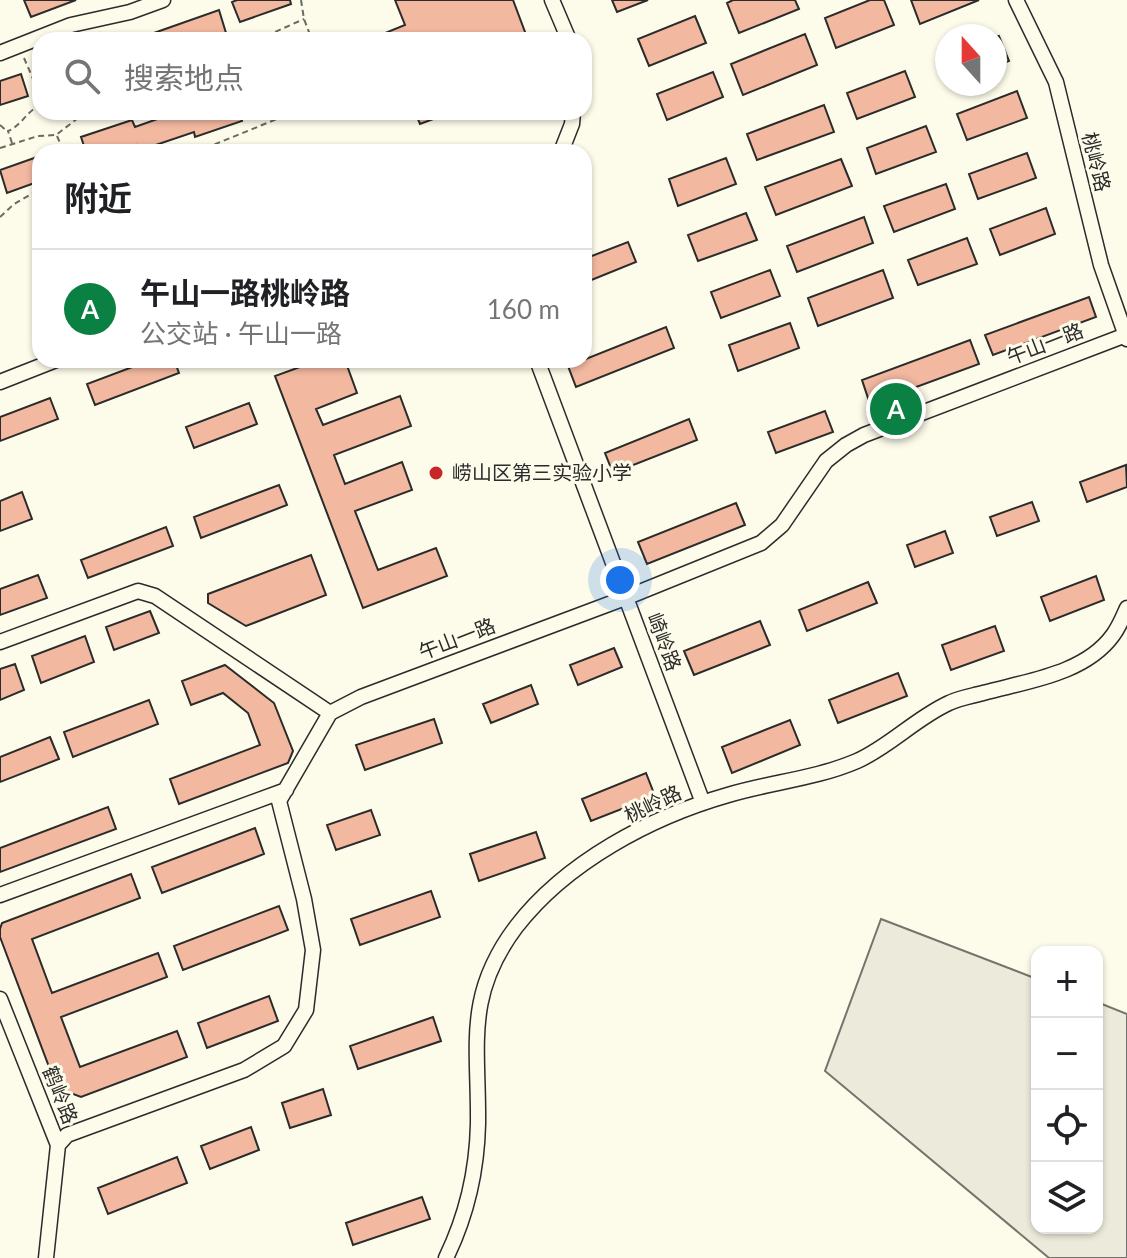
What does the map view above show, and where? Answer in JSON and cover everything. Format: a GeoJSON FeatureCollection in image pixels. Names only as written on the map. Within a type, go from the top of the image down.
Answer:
{"type":"FeatureCollection","features":[{"type":"Feature","properties":{"kind":"street"},"geometry":{"type":"LineString","coordinates":[[53,32],[163,0]]}},
{"type":"Feature","properties":{"kind":"street"},"geometry":{"type":"LineString","coordinates":[[552,0],[566,32]]}},
{"type":"Feature","properties":{"kind":"street","name":"桃岭路"},"geometry":{"type":"LineString","coordinates":[[1016,0],[1056,82],[1101,265],[1126,337]]}},
{"type":"Feature","properties":{"kind":"street"},"geometry":{"type":"LineString","coordinates":[[0,53],[32,40]]}},
{"type":"Feature","properties":{"kind":"street"},"geometry":{"type":"LineString","coordinates":[[564,144],[572,120]]}},
{"type":"Feature","properties":{"kind":"street","name":"午山一路"},"geometry":{"type":"LineString","coordinates":[[330,713],[361,697],[625,598],[761,543],[782,525],[826,461],[846,445],[864,435],[1126,337]]}},
{"type":"Feature","properties":{"kind":"street"},"geometry":{"type":"LineString","coordinates":[[0,382],[36,368]]}},
{"type":"Feature","properties":{"kind":"street","name":"崎岭路"},"geometry":{"type":"LineString","coordinates":[[540,368],[703,803]]}},
{"type":"Feature","properties":{"kind":"street"},"geometry":{"type":"LineString","coordinates":[[0,642],[138,591],[155,596],[330,713],[279,801],[304,899],[313,950],[306,1010],[284,1046],[244,1070],[67,1135],[58,1145]]}},
{"type":"Feature","properties":{"kind":"street","name":"桃岭路"},"geometry":{"type":"LineString","coordinates":[[446,1258],[459,1232],[475,1168],[478,1125],[475,1036],[481,995],[494,962],[516,928],[565,879],[632,835],[703,803],[821,774],[860,759],[950,702],[1079,665],[1112,636],[1127,608]]}},
{"type":"Feature","properties":{"kind":"street"},"geometry":{"type":"LineString","coordinates":[[0,895],[286,790]]}},
{"type":"Feature","properties":{"kind":"street","name":"鹤岭路"},"geometry":{"type":"LineString","coordinates":[[0,999],[58,1145],[46,1258]]}},
{"type":"Feature","properties":{"kind":"path"},"geometry":{"type":"LineString","coordinates":[[301,0],[309,32]]}},
{"type":"Feature","properties":{"kind":"path"},"geometry":{"type":"LineString","coordinates":[[275,32],[304,19]]}},
{"type":"Feature","properties":{"kind":"path"},"geometry":{"type":"LineString","coordinates":[[18,46],[32,77]]}},
{"type":"Feature","properties":{"kind":"path"},"geometry":{"type":"LineString","coordinates":[[8,131],[16,128],[32,110]]}},
{"type":"Feature","properties":{"kind":"path"},"geometry":{"type":"LineString","coordinates":[[0,148],[38,136],[56,135],[75,120]]}},
{"type":"Feature","properties":{"kind":"path"},"geometry":{"type":"LineString","coordinates":[[216,144],[274,120]]}},
{"type":"Feature","properties":{"kind":"path"},"geometry":{"type":"LineString","coordinates":[[0,125],[8,131],[13,144]]}},
{"type":"Feature","properties":{"kind":"path"},"geometry":{"type":"LineString","coordinates":[[56,135],[60,144]]}},
{"type":"Feature","properties":{"kind":"path"},"geometry":{"type":"LineString","coordinates":[[0,217],[32,194]]}},
{"type":"Feature","properties":{"kind":"shaded area"},"geometry":{"type":"Polygon","coordinates":[[[881,919],[1031,977],[1031,1234],[1103,1234],[1103,1004],[1127,1014],[1127,1258],[1049,1258],[825,1071],[881,919]]]}},
{"type":"Feature","properties":{"kind":"building"},"geometry":{"type":"Polygon","coordinates":[[[24,0],[76,0],[31,17],[24,0]]]}},
{"type":"Feature","properties":{"kind":"building"},"geometry":{"type":"Polygon","coordinates":[[[290,0],[291,4],[240,22],[232,2],[290,0]]]}},
{"type":"Feature","properties":{"kind":"building"},"geometry":{"type":"Polygon","coordinates":[[[395,0],[513,0],[525,32],[388,32],[405,25],[395,0]]]}},
{"type":"Feature","properties":{"kind":"building"},"geometry":{"type":"Polygon","coordinates":[[[612,0],[648,0],[617,12],[612,0]]]}},
{"type":"Feature","properties":{"kind":"building"},"geometry":{"type":"Polygon","coordinates":[[[733,0],[795,0],[799,9],[739,33],[727,3],[733,0]]]}},
{"type":"Feature","properties":{"kind":"building"},"geometry":{"type":"Polygon","coordinates":[[[870,0],[884,0],[894,25],[836,48],[825,18],[870,0]]]}},
{"type":"Feature","properties":{"kind":"building"},"geometry":{"type":"Polygon","coordinates":[[[911,0],[979,0],[920,24],[911,0]]]}},
{"type":"Feature","properties":{"kind":"building"},"geometry":{"type":"Polygon","coordinates":[[[219,10],[226,32],[157,32],[219,10]]]}},
{"type":"Feature","properties":{"kind":"building"},"geometry":{"type":"Polygon","coordinates":[[[695,16],[706,43],[649,66],[638,39],[695,16]]]}},
{"type":"Feature","properties":{"kind":"building"},"geometry":{"type":"Polygon","coordinates":[[[805,34],[817,65],[743,95],[731,64],[805,34]]]}},
{"type":"Feature","properties":{"kind":"building"},"geometry":{"type":"Polygon","coordinates":[[[905,71],[915,97],[857,119],[847,93],[905,71]]]}},
{"type":"Feature","properties":{"kind":"building"},"geometry":{"type":"Polygon","coordinates":[[[713,72],[723,97],[667,120],[657,94],[713,72]]]}},
{"type":"Feature","properties":{"kind":"building"},"geometry":{"type":"Polygon","coordinates":[[[21,74],[28,96],[0,105],[0,81],[21,74]]]}},
{"type":"Feature","properties":{"kind":"building"},"geometry":{"type":"Polygon","coordinates":[[[1017,91],[1027,118],[967,140],[957,114],[1017,91]]]}},
{"type":"Feature","properties":{"kind":"building"},"geometry":{"type":"Polygon","coordinates":[[[824,105],[834,132],[757,160],[747,134],[824,105]]]}},
{"type":"Feature","properties":{"kind":"building"},"geometry":{"type":"Polygon","coordinates":[[[132,120],[135,127],[155,120],[242,121],[195,137],[194,132],[159,144],[83,144],[81,137],[132,120]]]}},
{"type":"Feature","properties":{"kind":"building"},"geometry":{"type":"Polygon","coordinates":[[[926,126],[936,152],[876,174],[867,148],[926,126]]]}},
{"type":"Feature","properties":{"kind":"building"},"geometry":{"type":"Polygon","coordinates":[[[1027,153],[1036,178],[978,199],[969,174],[1027,153]]]}},
{"type":"Feature","properties":{"kind":"building"},"geometry":{"type":"Polygon","coordinates":[[[726,158],[736,184],[678,206],[669,179],[726,158]]]}},
{"type":"Feature","properties":{"kind":"building"},"geometry":{"type":"Polygon","coordinates":[[[32,159],[32,184],[7,193],[0,170],[32,159]]]}},
{"type":"Feature","properties":{"kind":"building"},"geometry":{"type":"Polygon","coordinates":[[[841,159],[852,186],[776,215],[765,187],[841,159]]]}},
{"type":"Feature","properties":{"kind":"building"},"geometry":{"type":"Polygon","coordinates":[[[946,184],[955,209],[894,232],[884,206],[946,184]]]}},
{"type":"Feature","properties":{"kind":"building"},"geometry":{"type":"Polygon","coordinates":[[[1046,208],[1055,234],[1000,255],[990,229],[1046,208]]]}},
{"type":"Feature","properties":{"kind":"building"},"geometry":{"type":"Polygon","coordinates":[[[746,213],[757,240],[698,261],[688,235],[746,213]]]}},
{"type":"Feature","properties":{"kind":"building"},"geometry":{"type":"Polygon","coordinates":[[[864,217],[873,243],[797,272],[787,246],[864,217]]]}},
{"type":"Feature","properties":{"kind":"building"},"geometry":{"type":"Polygon","coordinates":[[[967,238],[977,264],[918,285],[908,260],[967,238]]]}},
{"type":"Feature","properties":{"kind":"building"},"geometry":{"type":"Polygon","coordinates":[[[628,242],[636,262],[592,280],[592,256],[628,242]]]}},
{"type":"Feature","properties":{"kind":"building"},"geometry":{"type":"Polygon","coordinates":[[[770,270],[780,296],[721,318],[711,292],[770,270]]]}},
{"type":"Feature","properties":{"kind":"building"},"geometry":{"type":"Polygon","coordinates":[[[883,270],[893,298],[818,326],[808,298],[883,270]]]}},
{"type":"Feature","properties":{"kind":"building"},"geometry":{"type":"Polygon","coordinates":[[[1089,297],[1096,317],[993,355],[985,335],[1089,297]]]}},
{"type":"Feature","properties":{"kind":"building"},"geometry":{"type":"Polygon","coordinates":[[[790,323],[799,348],[738,371],[729,345],[790,323]]]}},
{"type":"Feature","properties":{"kind":"building"},"geometry":{"type":"Polygon","coordinates":[[[666,327],[674,348],[576,387],[569,368],[592,368],[592,356],[666,327]]]}},
{"type":"Feature","properties":{"kind":"building"},"geometry":{"type":"Polygon","coordinates":[[[970,340],[979,364],[870,404],[862,380],[970,340]]]}},
{"type":"Feature","properties":{"kind":"building"},"geometry":{"type":"Polygon","coordinates":[[[130,368],[177,368],[179,373],[95,405],[87,384],[130,368]]]}},
{"type":"Feature","properties":{"kind":"building"},"geometry":{"type":"Polygon","coordinates":[[[297,368],[348,368],[357,393],[316,409],[323,425],[400,396],[411,426],[334,455],[345,484],[402,462],[412,490],[355,511],[378,570],[436,548],[447,576],[363,608],[275,376],[297,368]]]}},
{"type":"Feature","properties":{"kind":"building"},"geometry":{"type":"Polygon","coordinates":[[[50,398],[58,419],[0,441],[0,417],[50,398]]]}},
{"type":"Feature","properties":{"kind":"building"},"geometry":{"type":"Polygon","coordinates":[[[249,403],[257,424],[194,448],[186,427],[249,403]]]}},
{"type":"Feature","properties":{"kind":"building"},"geometry":{"type":"Polygon","coordinates":[[[825,411],[833,432],[776,453],[768,432],[825,411]]]}},
{"type":"Feature","properties":{"kind":"building"},"geometry":{"type":"Polygon","coordinates":[[[689,419],[697,440],[613,473],[605,453],[689,419]]]}},
{"type":"Feature","properties":{"kind":"building"},"geometry":{"type":"Polygon","coordinates":[[[1126,465],[1127,487],[1087,502],[1080,482],[1126,465]]]}},
{"type":"Feature","properties":{"kind":"building"},"geometry":{"type":"Polygon","coordinates":[[[279,485],[287,505],[201,538],[194,517],[279,485]]]}},
{"type":"Feature","properties":{"kind":"building"},"geometry":{"type":"Polygon","coordinates":[[[22,492],[32,519],[0,531],[0,501],[22,492]]]}},
{"type":"Feature","properties":{"kind":"building"},"geometry":{"type":"Polygon","coordinates":[[[1032,502],[1039,521],[997,536],[990,517],[1032,502]]]}},
{"type":"Feature","properties":{"kind":"building"},"geometry":{"type":"Polygon","coordinates":[[[736,503],[745,525],[647,564],[638,542],[736,503]]]}},
{"type":"Feature","properties":{"kind":"building"},"geometry":{"type":"Polygon","coordinates":[[[166,527],[173,546],[88,578],[81,560],[166,527]]]}},
{"type":"Feature","properties":{"kind":"building"},"geometry":{"type":"Polygon","coordinates":[[[945,531],[953,553],[915,567],[907,545],[945,531]]]}},
{"type":"Feature","properties":{"kind":"building"},"geometry":{"type":"Polygon","coordinates":[[[311,555],[326,595],[246,626],[208,603],[208,594],[311,555]]]}},
{"type":"Feature","properties":{"kind":"building"},"geometry":{"type":"Polygon","coordinates":[[[38,575],[47,598],[0,615],[0,589],[38,575]]]}},
{"type":"Feature","properties":{"kind":"building"},"geometry":{"type":"Polygon","coordinates":[[[1096,576],[1104,600],[1050,621],[1041,597],[1096,576]]]}},
{"type":"Feature","properties":{"kind":"building"},"geometry":{"type":"Polygon","coordinates":[[[868,582],[877,603],[807,631],[799,610],[868,582]]]}},
{"type":"Feature","properties":{"kind":"building"},"geometry":{"type":"Polygon","coordinates":[[[150,611],[159,633],[114,650],[106,627],[150,611]]]}},
{"type":"Feature","properties":{"kind":"building"},"geometry":{"type":"Polygon","coordinates":[[[760,621],[770,645],[694,675],[684,651],[760,621]]]}},
{"type":"Feature","properties":{"kind":"building"},"geometry":{"type":"Polygon","coordinates":[[[995,626],[1004,651],[951,670],[942,645],[995,626]]]}},
{"type":"Feature","properties":{"kind":"building"},"geometry":{"type":"Polygon","coordinates":[[[85,636],[94,662],[41,683],[32,656],[85,636]]]}},
{"type":"Feature","properties":{"kind":"building"},"geometry":{"type":"Polygon","coordinates":[[[614,648],[622,667],[578,685],[570,665],[614,648]]]}},
{"type":"Feature","properties":{"kind":"building"},"geometry":{"type":"Polygon","coordinates":[[[15,664],[24,690],[0,700],[0,669],[15,664]]]}},
{"type":"Feature","properties":{"kind":"building"},"geometry":{"type":"Polygon","coordinates":[[[225,665],[274,703],[293,751],[288,763],[179,804],[170,779],[260,745],[248,713],[223,693],[191,705],[182,681],[225,665]]]}},
{"type":"Feature","properties":{"kind":"building"},"geometry":{"type":"Polygon","coordinates":[[[898,673],[907,696],[838,723],[829,700],[898,673]]]}},
{"type":"Feature","properties":{"kind":"building"},"geometry":{"type":"Polygon","coordinates":[[[531,685],[538,704],[491,723],[483,704],[531,685]]]}},
{"type":"Feature","properties":{"kind":"building"},"geometry":{"type":"Polygon","coordinates":[[[149,700],[158,724],[73,757],[64,732],[149,700]]]}},
{"type":"Feature","properties":{"kind":"building"},"geometry":{"type":"Polygon","coordinates":[[[434,719],[442,743],[365,770],[356,745],[434,719]]]}},
{"type":"Feature","properties":{"kind":"building"},"geometry":{"type":"Polygon","coordinates":[[[790,720],[800,745],[732,773],[722,747],[790,720]]]}},
{"type":"Feature","properties":{"kind":"building"},"geometry":{"type":"Polygon","coordinates":[[[50,737],[59,759],[0,782],[0,757],[50,737]]]}},
{"type":"Feature","properties":{"kind":"building"},"geometry":{"type":"Polygon","coordinates":[[[646,773],[655,796],[591,821],[582,799],[646,773]]]}},
{"type":"Feature","properties":{"kind":"building"},"geometry":{"type":"Polygon","coordinates":[[[108,807],[116,829],[0,872],[0,848],[108,807]]]}},
{"type":"Feature","properties":{"kind":"building"},"geometry":{"type":"Polygon","coordinates":[[[371,810],[380,835],[336,850],[327,825],[371,810]]]}},
{"type":"Feature","properties":{"kind":"building"},"geometry":{"type":"Polygon","coordinates":[[[255,828],[264,854],[162,893],[152,867],[255,828]]]}},
{"type":"Feature","properties":{"kind":"building"},"geometry":{"type":"Polygon","coordinates":[[[536,832],[545,858],[479,881],[470,854],[536,832]]]}},
{"type":"Feature","properties":{"kind":"building"},"geometry":{"type":"Polygon","coordinates":[[[131,874],[140,898],[32,939],[52,993],[158,953],[167,977],[61,1017],[80,1067],[177,1031],[187,1057],[81,1097],[57,1088],[0,937],[0,929],[2,923],[131,874]]]}},
{"type":"Feature","properties":{"kind":"building"},"geometry":{"type":"Polygon","coordinates":[[[431,891],[440,917],[360,945],[351,919],[431,891]]]}},
{"type":"Feature","properties":{"kind":"building"},"geometry":{"type":"Polygon","coordinates":[[[279,906],[288,930],[183,970],[174,946],[279,906]]]}},
{"type":"Feature","properties":{"kind":"building"},"geometry":{"type":"Polygon","coordinates":[[[269,996],[278,1021],[207,1048],[198,1023],[269,996]]]}},
{"type":"Feature","properties":{"kind":"building"},"geometry":{"type":"Polygon","coordinates":[[[433,1017],[441,1041],[358,1069],[350,1046],[433,1017]]]}},
{"type":"Feature","properties":{"kind":"building"},"geometry":{"type":"Polygon","coordinates":[[[323,1089],[331,1115],[290,1128],[282,1103],[323,1089]]]}},
{"type":"Feature","properties":{"kind":"building"},"geometry":{"type":"Polygon","coordinates":[[[251,1127],[259,1150],[210,1169],[201,1146],[251,1127]]]}},
{"type":"Feature","properties":{"kind":"building"},"geometry":{"type":"Polygon","coordinates":[[[177,1157],[187,1183],[108,1214],[98,1188],[177,1157]]]}},
{"type":"Feature","properties":{"kind":"building"},"geometry":{"type":"Polygon","coordinates":[[[422,1197],[430,1219],[353,1245],[346,1223],[422,1197]]]}},
{"type":"Feature","properties":{"kind":"place","name":"午山一路桃岭路"},"geometry":{"type":"Point","coordinates":[896,409]}},
{"type":"Feature","properties":{"kind":"place","name":"崂山区第三实验小学"},"geometry":{"type":"Point","coordinates":[436,473]}}]}
